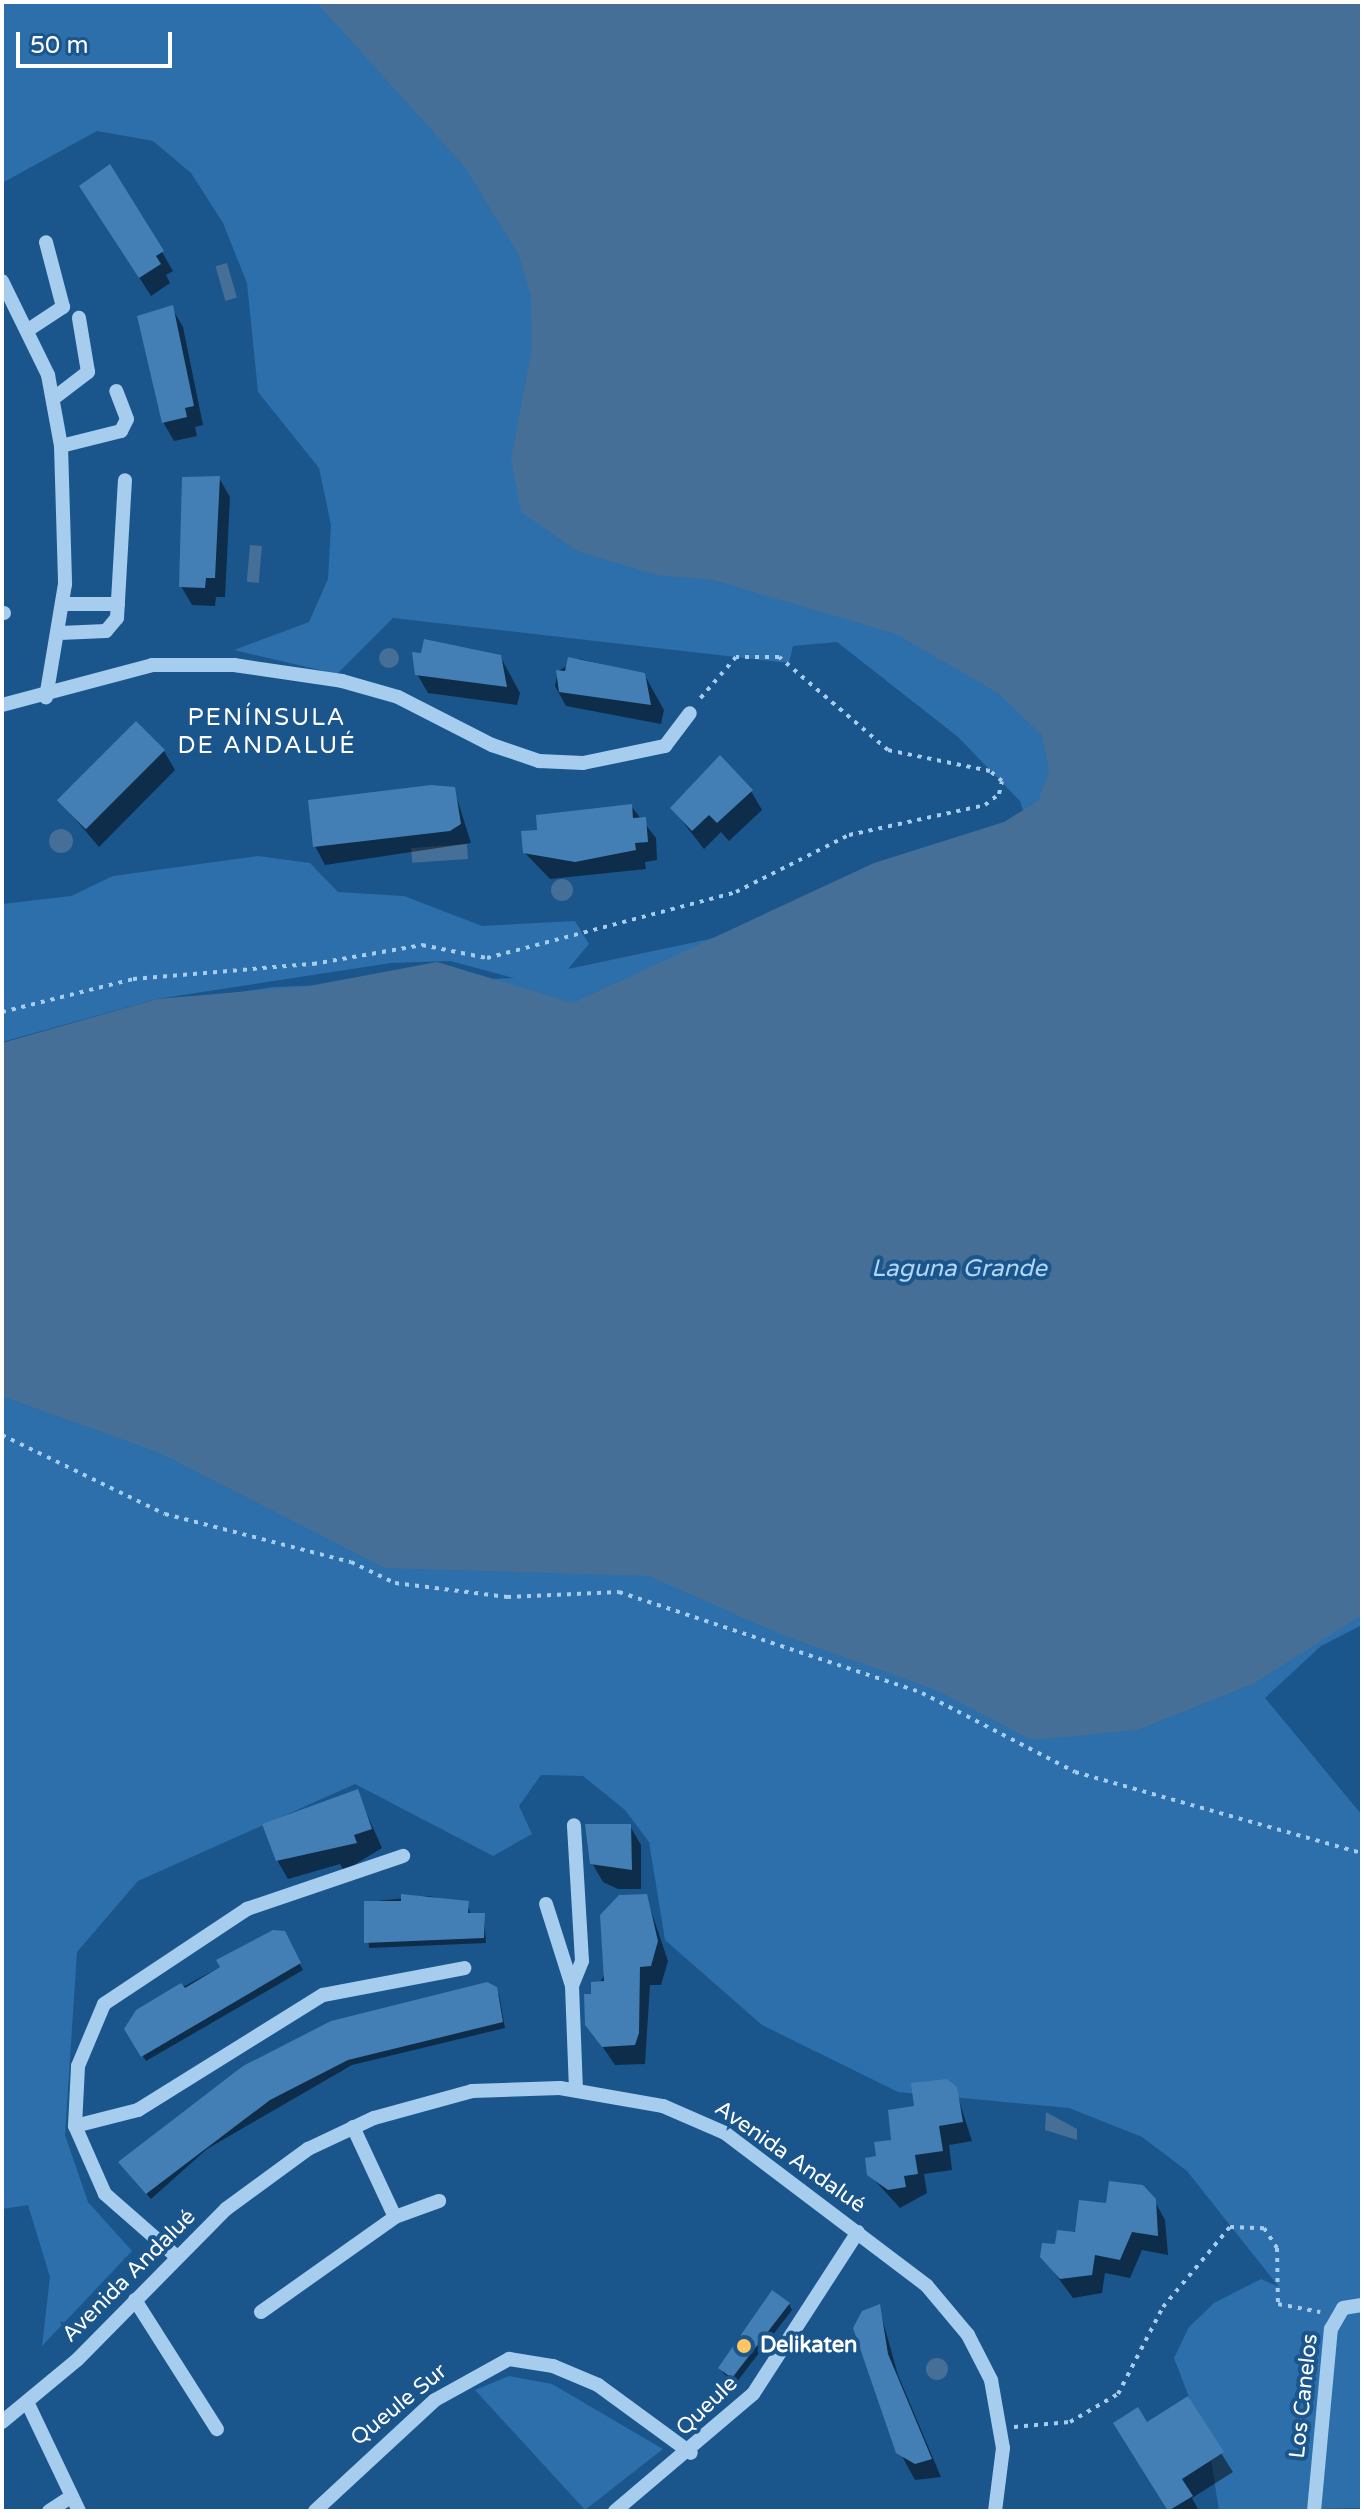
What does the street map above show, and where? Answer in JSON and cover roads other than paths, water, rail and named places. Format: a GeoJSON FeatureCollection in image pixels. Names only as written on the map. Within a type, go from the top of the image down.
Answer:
{"type":"FeatureCollection","features":[{"type":"Feature","properties":{"kind":"street"},"geometry":{"type":"LineString","coordinates":[[28,330],[63,307],[66,295],[46,242]]}},
{"type":"Feature","properties":{"kind":"street"},"geometry":{"type":"LineString","coordinates":[[2,281],[28,330],[54,398],[61,446],[63,604],[46,697]]}},
{"type":"Feature","properties":{"kind":"street"},"geometry":{"type":"LineString","coordinates":[[54,398],[88,372],[79,318]]}},
{"type":"Feature","properties":{"kind":"street"},"geometry":{"type":"LineString","coordinates":[[61,446],[121,431],[127,419],[116,391]]}},
{"type":"Feature","properties":{"kind":"street"},"geometry":{"type":"LineString","coordinates":[[60,633],[106,631],[118,604],[125,480]]}},
{"type":"Feature","properties":{"kind":"street"},"geometry":{"type":"LineString","coordinates":[[63,604],[118,604]]}},
{"type":"Feature","properties":{"kind":"street"},"geometry":{"type":"LineString","coordinates":[[2,705],[46,697],[172,663],[289,670],[398,697],[539,761],[583,763],[665,746],[690,713]]}},
{"type":"Feature","properties":{"kind":"street"},"geometry":{"type":"LineString","coordinates":[[572,1986],[582,1961],[574,1825]]}},
{"type":"Feature","properties":{"kind":"street"},"geometry":{"type":"LineString","coordinates":[[177,2257],[105,2194],[75,2126],[78,2066],[104,2004],[247,1909],[403,1856]]}},
{"type":"Feature","properties":{"kind":"street"},"geometry":{"type":"LineString","coordinates":[[546,1904],[572,1986],[576,2090]]}},
{"type":"Feature","properties":{"kind":"street"},"geometry":{"type":"LineString","coordinates":[[75,2126],[138,2110],[323,1995],[464,1968]]}},
{"type":"Feature","properties":{"kind":"street","name":"Avenida Andalué"},"geometry":{"type":"LineString","coordinates":[[2,2422],[28,2404],[177,2257],[264,2179],[353,2127],[472,2091],[576,2090],[704,2122],[858,2232],[954,2314],[991,2380],[1002,2428],[995,2511]]}},
{"type":"Feature","properties":{"kind":"street"},"geometry":{"type":"LineString","coordinates":[[353,2127],[395,2217]]}},
{"type":"Feature","properties":{"kind":"street"},"geometry":{"type":"LineString","coordinates":[[261,2312],[395,2217],[439,2201]]}},
{"type":"Feature","properties":{"kind":"street","name":"Queule"},"geometry":{"type":"LineString","coordinates":[[615,2511],[691,2453],[773,2370],[858,2232]]}},
{"type":"Feature","properties":{"kind":"street"},"geometry":{"type":"LineString","coordinates":[[135,2300],[217,2429]]}},
{"type":"Feature","properties":{"kind":"street","name":"Los Canelos"},"geometry":{"type":"LineString","coordinates":[[1314,2511],[1325,2374],[1339,2313],[1362,2305]]}},
{"type":"Feature","properties":{"kind":"street","name":"Queule Sur"},"geometry":{"type":"LineString","coordinates":[[315,2511],[435,2400],[509,2359],[553,2366],[598,2385],[691,2453]]}},
{"type":"Feature","properties":{"kind":"street"},"geometry":{"type":"LineString","coordinates":[[28,2404],[79,2511]]}},
{"type":"Feature","properties":{"kind":"street"},"geometry":{"type":"LineString","coordinates":[[49,2511],[72,2496]]}},
{"type":"Feature","properties":{"kind":"water","name":"Laguna Grande"},"geometry":{"type":"Polygon","coordinates":[[[316,2],[1362,2],[1362,1615],[1253,1684],[1138,1730],[1032,1740],[936,1690],[780,1634],[649,1576],[385,1568],[160,1453],[2,1396],[2,1043],[157,999],[309,986],[437,962],[573,1003],[874,863],[1004,822],[1038,801],[1049,771],[1042,735],[998,693],[896,634],[713,580],[658,575],[579,552],[521,512],[511,460],[532,348],[531,296],[519,255],[464,166],[316,2]]]}},
{"type":"Feature","properties":{"kind":"water"},"geometry":{"type":"Polygon","coordinates":[[[227,263],[237,298],[225,301],[215,266],[227,263]]]}},
{"type":"Feature","properties":{"kind":"water"},"geometry":{"type":"Polygon","coordinates":[[[250,545],[262,546],[259,583],[247,582],[250,545]]]}},
{"type":"Feature","properties":{"kind":"water"},"geometry":{"type":"Polygon","coordinates":[[[389,648],[396,651],[399,658],[396,665],[389,668],[382,665],[379,658],[382,651],[389,648]]]}},
{"type":"Feature","properties":{"kind":"water"},"geometry":{"type":"Polygon","coordinates":[[[61,829],[72,836],[73,841],[66,852],[61,853],[50,846],[49,841],[56,830],[61,829]]]}},
{"type":"Feature","properties":{"kind":"water"},"geometry":{"type":"Polygon","coordinates":[[[467,844],[468,859],[412,863],[411,848],[467,844]]]}},
{"type":"Feature","properties":{"kind":"water"},"geometry":{"type":"Polygon","coordinates":[[[562,879],[570,882],[573,890],[570,898],[562,901],[554,898],[551,890],[554,882],[562,879]]]}},
{"type":"Feature","properties":{"kind":"water"},"geometry":{"type":"Polygon","coordinates":[[[1046,2112],[1077,2129],[1077,2140],[1045,2130],[1046,2112]]]}},
{"type":"Feature","properties":{"kind":"water"},"geometry":{"type":"Polygon","coordinates":[[[937,2358],[945,2361],[948,2369],[945,2377],[937,2380],[929,2377],[926,2369],[929,2361],[937,2358]]]}},
{"type":"Feature","properties":{"kind":"place","name":"Delikaten"},"geometry":{"type":"Point","coordinates":[744,2346]}},
{"type":"Feature","properties":{"kind":"district","name":"PENÍNSULA DE ANDALUÉ"},"geometry":{"type":"Point","coordinates":[267,732]}}]}
